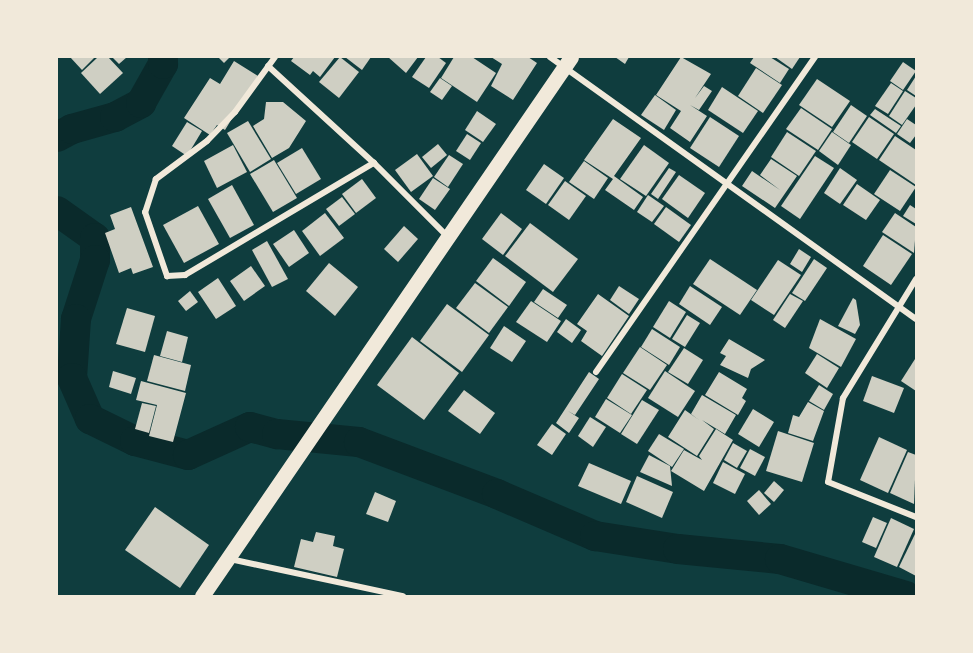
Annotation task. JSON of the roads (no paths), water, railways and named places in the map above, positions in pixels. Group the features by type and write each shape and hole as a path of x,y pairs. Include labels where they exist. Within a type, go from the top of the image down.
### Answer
{"main road":[{"path":"202,596 447,236 568,63"}],"street":[{"path":"275,57 235,112 207,141 156,179 145,212 167,276 185,275 374,163"},
{"path":"550,57 568,63 726,185 916,319"},
{"path":"596,372 815,57"},
{"path":"268,66 374,163 447,236"},
{"path":"916,279 897,306 843,398 828,482 916,517"},
{"path":"228,558 403,596"}],"waterway":[{"path":"57,137 72,129 115,117 141,103 163,64 163,57"},
{"path":"57,211 95,238 95,260 76,319 72,378 90,419 135,441 188,455 250,427 277,434 359,442 497,494 595,536 678,549 780,559 906,596"}]}
